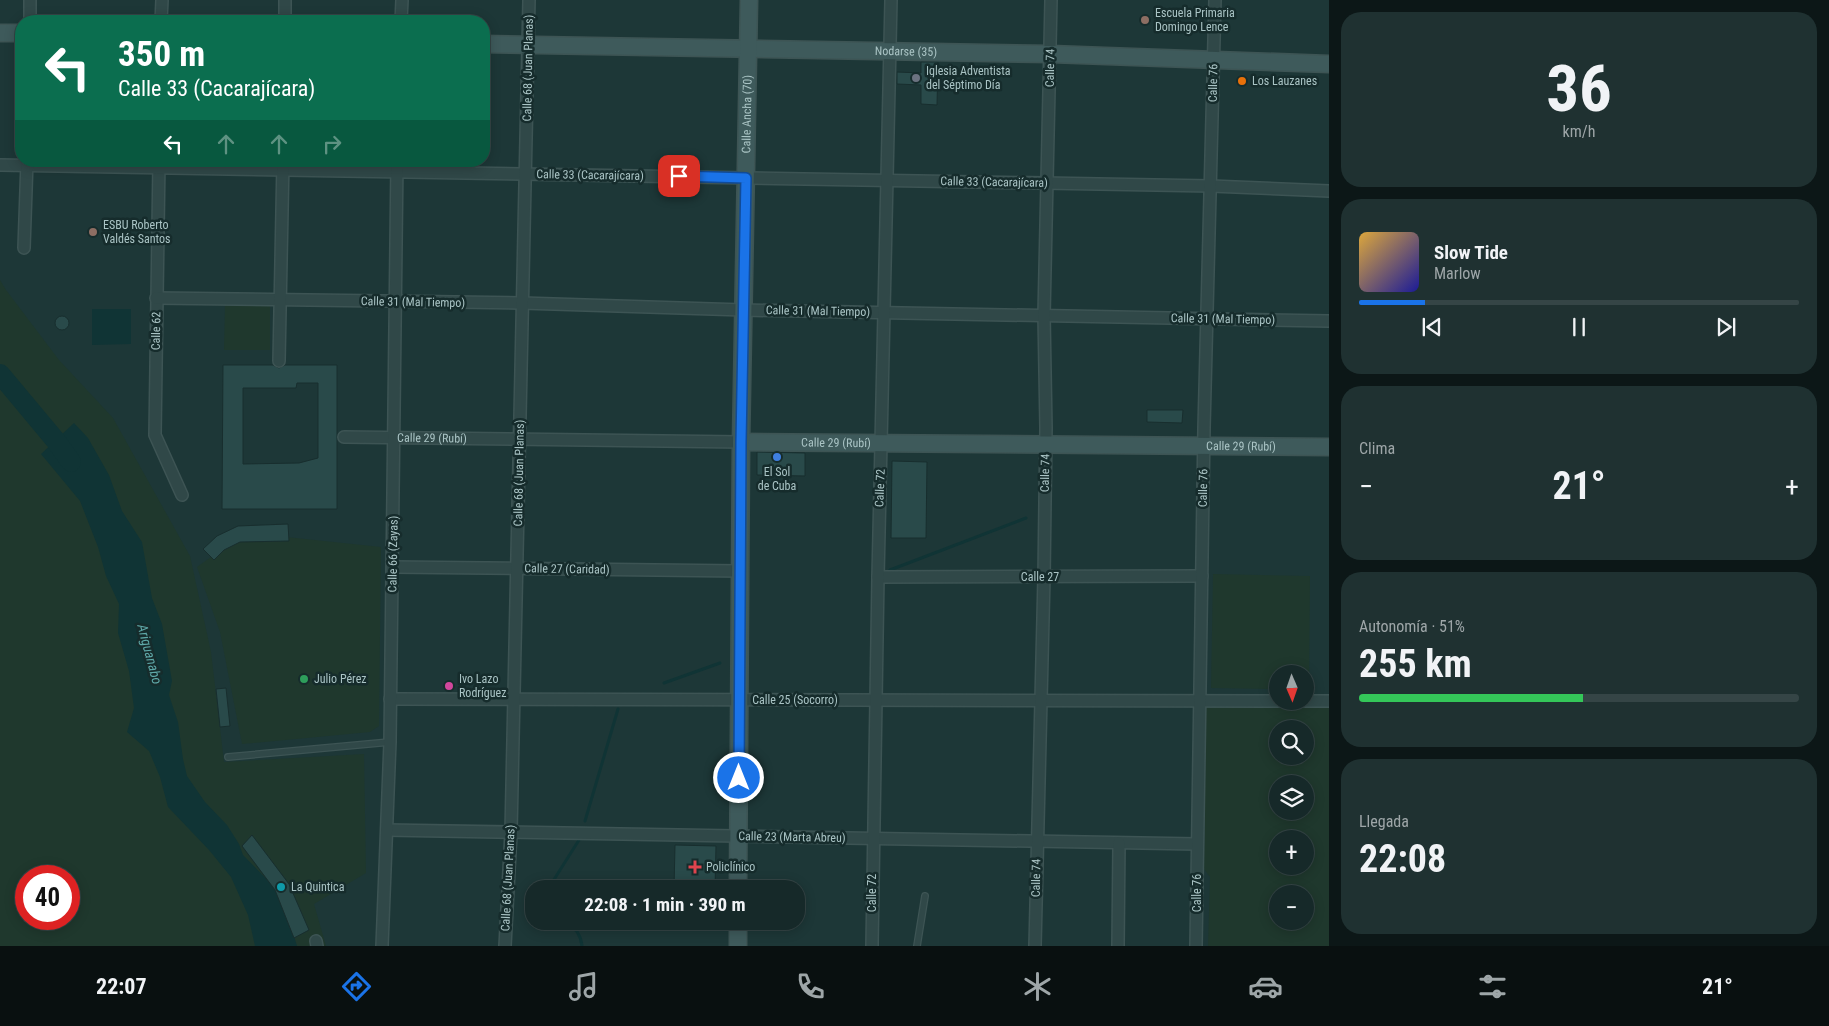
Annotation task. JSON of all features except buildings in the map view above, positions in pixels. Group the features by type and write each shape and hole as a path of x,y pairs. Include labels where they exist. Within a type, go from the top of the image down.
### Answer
{"main road":[{"name":"Calle Ancha (70)","path":"738,880 741,442 748,0"},
{"path":"0,33 15,33"},
{"name":"Nodarse (35)","path":"490,44 1050,54 1329,64"},
{"name":"Calle 29 (Rubí)","path":"741,442 1329,447"},
{"path":"738,930 738,946"}],"street":[{"path":"30,0 30,15"},
{"path":"162,0 162,15"},
{"path":"285,0 285,15"},
{"path":"401,15 402,0"},
{"name":"Calle 68 (Juan Planas)","path":"505,946 511,832 529,0"},
{"name":"Calle 72","path":"872,946 891,0"},
{"name":"Calle 74","path":"1035,946 1044,577 1044,316 1051,0"},
{"name":"Calle 76","path":"1196,946 1204,445 1215,0"},
{"name":"Calle 33 (Cacarajícara)","path":"0,165 15,164"},
{"path":"24,248 27,167"},
{"name":"Calle 62","path":"159,167 154,435 182,494"},
{"path":"279,361 283,167"},
{"name":"Calle 66 (Zayas)","path":"382,946 390,742 397,167"},
{"name":"Calle 33 (Cacarajícara)","path":"413,167 526,174 1210,186 1329,191"},
{"name":"Calle 31 (Mal Tiempo)","path":"156,298 522,303 744,310 1329,321"},
{"name":"Calle 29 (Rubí)","path":"344,437 741,442"},
{"name":"Calle 27 (Caridad)","path":"393,567 740,571"},
{"name":"Calle 27","path":"878,578 1202,576"},
{"name":"Calle 25 (Socorro)","path":"390,700 1269,701"},
{"path":"1314,701 1329,701"},
{"name":"Calle 23 (Marta Abreu)","path":"387,830 1197,844"},
{"path":"1118,946 1119,843"}],"lane":[{"path":"228,757 390,742"},
{"path":"916,946 925,896"}],"green space":[{"path":"0,280 59,360 113,418 190,556 211,652 224,762 364,754 366,873 314,904 326,946 0,946"},
{"path":"225,305 270,306 270,350 224,350"},
{"name":"Julio Pérez","path":"286,537 381,547 379,726 370,732 242,744 220,632 197,567 235,540"},
{"path":"1213,574 1310,576 1309,665 1269,665 1269,689 1211,688"},
{"path":"1206,707 1269,708 1269,710 1329,708 1329,946 1208,946 1210,877 1204,869"}],"water":[{"path":"92,309 131,309 131,344 92,345"},
{"path":"74,423 88,438 109,475 122,511 142,542 152,598 162,624 172,681 169,695 178,722 187,776 205,802 227,825 239,844 243,855 282,895 297,946 255,946 248,915 231,877 209,850 168,807 160,777 149,751 127,732 134,708 129,671 118,633 119,604 106,576 98,547 80,501 41,454"}],"waterway":[{"name":"Ariguanabo","path":"0,374 56,441 71,462"},
{"path":"890,570 1026,518"},
{"path":"664,683 720,663"},
{"path":"585,821 618,709"},
{"path":"554,880 579,840"},
{"path":"575,930 582,946"}],"place":[{"name":"Escuela Primaria Domingo Lence","path":"1145,20"},
{"name":"Iglesia Adventista del Séptimo Día","path":"916,78"},
{"name":"Los Lauzanes","path":"1242,81"},
{"name":"ESBU Roberto Valdés Santos","path":"93,232"},
{"name":"El Sol de Cuba","path":"777,457"},
{"name":"Julio Pérez","path":"304,679"},
{"name":"Ivo Lazo Rodríguez","path":"449,686"},
{"name":"Policlínico","path":"695,867"},
{"name":"La Quintica","path":"281,887"}],"route":[{"path":"679,176 746,178 741,442 739,778"}]}
